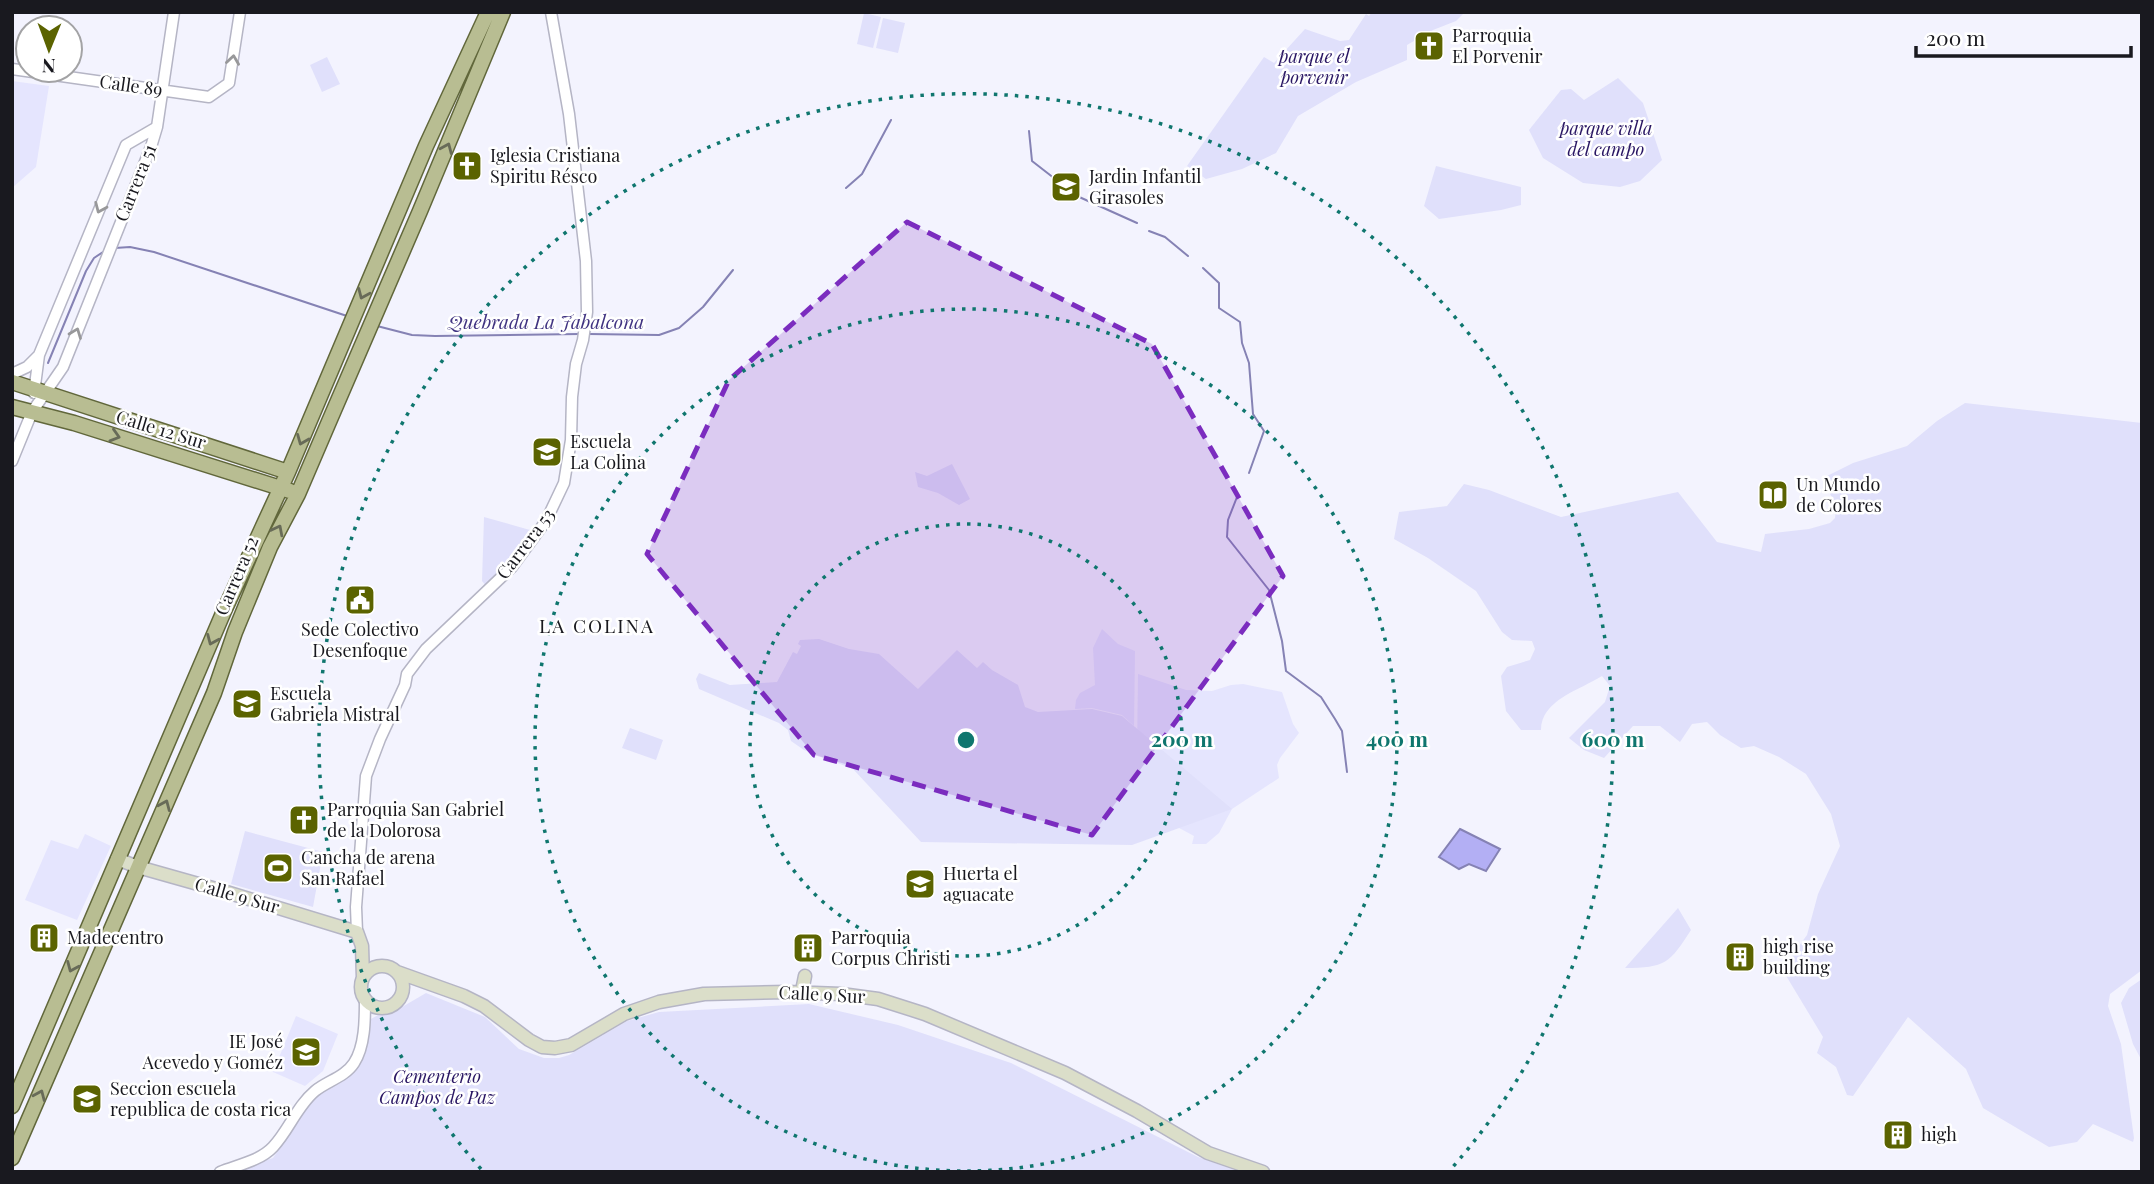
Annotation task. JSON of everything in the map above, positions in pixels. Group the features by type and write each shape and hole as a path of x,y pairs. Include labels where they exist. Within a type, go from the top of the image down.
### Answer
{"main road":[{"name":"Carrera 52","path":"12,1106 117,859 281,489 426,146 488,12"},
{"name":"Carrera 52","path":"12,1158 214,693 235,632 270,547 298,494 421,212 503,12"},
{"name":"Calle 12 Sur","path":"12,382 288,472"},
{"name":"Calle 12 Sur","path":"12,407 74,423 298,494"},
{"name":"Calle 9 Sur","path":"117,859 357,932"},
{"name":"Carrera 53","path":"357,932 361,939 363,978"},
{"path":"362,951 382,967 397,972 403,986 402,994"},
{"path":"382,967 373,968 363,978 361,987 368,1008 388,1007 396,1003 410,986 421,981"},
{"name":"Calle 9 Sur","path":"397,972 464,996 484,1006 529,1040 542,1047 555,1048 571,1045 624,1014 659,1002 721,993 841,994 878,999 925,1014 1065,1073 1208,1153 1260,1170"},
{"path":"805,976 805,993"}],"street":[{"path":"157,127 165,88 174,12"},
{"name":"Calle 89","path":"12,69 165,88 208,97 229,83 240,12"},
{"name":"Carrera 53","path":"357,932 356,907 366,776 411,667 435,640 512,567 554,508 564,483 571,440 576,364 584,335 586,261 569,114 551,12"},
{"name":"Carrera 51","path":"39,392 62,367 148,156 157,127"},
{"name":"Carrera 51","path":"12,461 39,392 39,355 126,145 157,127"},
{"path":"12,374 27,367 39,355"},
{"path":"220,1172 263,1155 272,1148 306,1100 316,1090 346,1072 359,1052 368,1008"}],"highlighted area":[{"path":"907,222 1152,344 1283,576 1092,835 814,755 647,554 729,380"}],"shaded area":[{"path":"12,81 14,84 49,86 36,167 12,188"},
{"path":"1102,629 1118,644 1135,651 1134,726 1122,715 1092,708 1075,709 1080,693 1095,685 1093,648"},
{"path":"1138,674 1186,690 1212,691 1243,684 1282,692 1299,733 1280,758 1277,765 1279,778 1232,809 1219,833 1206,844 1192,844 1194,836 1168,822 1181,766 1168,757 1137,754"},
{"path":"1460,829 1500,849 1486,871 1469,864 1459,869 1439,857"},
{"path":"85,834 111,846 77,920 25,900 51,840 78,849"},
{"name":"IE José Acevedo y Goméz","path":"296,1016 338,1034 323,1071 305,1086 273,1072"}],"green space":[{"name":"parque el porvenir","path":"1372,12 1464,13 1456,21 1407,45 1407,60 1356,82 1298,116 1276,153 1242,169 1206,179 1187,166 1264,57 1274,63 1305,29 1340,41 1349,40 1366,14 1369,16"},
{"path":"864,13 881,17 873,48 857,44"},
{"path":"883,18 905,23 898,53 876,48"},
{"path":"327,57 340,84 322,92 310,65"},
{"name":"parque villa del campo","path":"1618,78 1643,103 1662,160 1640,181 1620,187 1583,183 1543,158 1529,130 1561,90 1571,89 1584,100"},
{"path":"1436,166 1521,187 1521,205 1439,219 1424,206"},
{"path":"1965,403 2142,423 2142,970 2110,994 2108,1006 2121,1044 2133,1142 2093,1124 2077,1142 2049,1147 1983,1108 1966,1069 1908,1017 1853,1096 1847,1095 1836,1067 1817,1053 1823,1037 1782,969 1807,935 1818,894 1840,846 1831,814 1806,774 1779,757 1754,746 1741,748 1720,735 1707,722 1692,724 1680,742 1660,726 1633,726 1604,758 1584,750 1569,738 1605,702 1610,686 1602,676 1554,703 1547,711 1541,730 1521,730 1506,711 1501,676 1507,667 1530,660 1535,649 1532,641 1512,640 1502,632 1476,591 1428,558 1394,539 1399,512 1447,506 1464,484 1489,490 1561,517 1678,492 1717,542 1761,552 1765,534 1809,529 1830,523 1835,518 1836,507 1823,478 1853,463 1907,446 1937,421"},
{"path":"952,464 970,499 959,505 938,493 918,487 915,472 927,476"},
{"path":"484,517 530,530 497,577 486,586 482,581"},
{"path":"819,639 849,649 879,654 918,689 957,650 977,668 983,662 1018,685 1025,707 1038,712 1092,709 1122,716 1232,809 1132,845 921,842 853,769 804,750 791,741 788,730 779,723 699,689 696,679 699,673 730,685 777,682 793,652 797,654 801,646 798,644 800,640"},
{"path":"630,728 663,740 656,760 622,748"},
{"name":"Cancha de arena San Rafael","path":"245,831 323,852 313,907 231,884"},
{"path":"1678,908 1691,930 1671,957 1658,965 1625,968"},
{"path":"2142,979 2142,1061 2133,1044 2121,1003 2129,988"},
{"name":"Cementerio Campos de Paz","path":"426,993 485,1017 519,1049 544,1058 569,1055 627,1021 659,1012 809,1004 898,1025 1011,1063 1198,1157 1240,1172 231,1172 273,1158 308,1105 360,1054 371,1019 390,1014"}],"waterway":[{"name":"Quebrada La Jabalcona","path":"846,188 862,174 891,120"},
{"name":"Quebrada La Jabalcona","path":"1029,131 1032,161 1077,196 1137,223"},
{"name":"Quebrada La Jabalcona","path":"1149,231 1165,237 1188,256"},
{"name":"Quebrada La Jabalcona","path":"115,248 130,247 154,252 347,316"},
{"name":"Quebrada La Jabalcona","path":"48,363 86,271 94,258 103,252"},
{"name":"Quebrada La Jabalcona","path":"1203,268 1219,283 1219,308 1240,322 1242,343 1249,363 1253,414 1264,431 1249,473"},
{"name":"Quebrada La Jabalcona","path":"589,334 659,335 679,328 703,307 733,270"},
{"name":"Quebrada La Jabalcona","path":"377,326 412,335 435,336 580,334"},
{"name":"Quebrada La Jabalcona","path":"1237,497 1228,520 1227,537 1269,590 1282,641 1286,671 1321,697 1342,731 1347,772"}],"place":[{"name":"Parroquia El Porvenir","path":"1429,46"},
{"name":"Iglesia Cristiana Spiritu Résco","path":"467,166"},
{"name":"Jardin Infantil Girasoles","path":"1066,187"},
{"name":"Escuela La Colina","path":"547,452"},
{"name":"Un Mundo de Colores","path":"1773,495"},
{"name":"Sede Colectivo Desenfoque","path":"360,600"},
{"name":"Escuela Gabriela Mistral","path":"247,704"},
{"name":"Parroquia San Gabriel de la Dolorosa","path":"304,820"},
{"name":"Cancha de arena San Rafael","path":"278,868"},
{"name":"Huerta el aguacate","path":"920,884"},
{"name":"Madecentro","path":"44,938"},
{"name":"Parroquia Corpus Christi","path":"808,948"},
{"name":"high rise building","path":"1740,957"},
{"name":"IE José Acevedo y Goméz","path":"306,1052"},
{"name":"Seccion escuela republica de costa rica","path":"87,1099"},
{"name":"high","path":"1898,1135"}],"district":[{"name":"LA COLINA","path":"597,626"}]}
